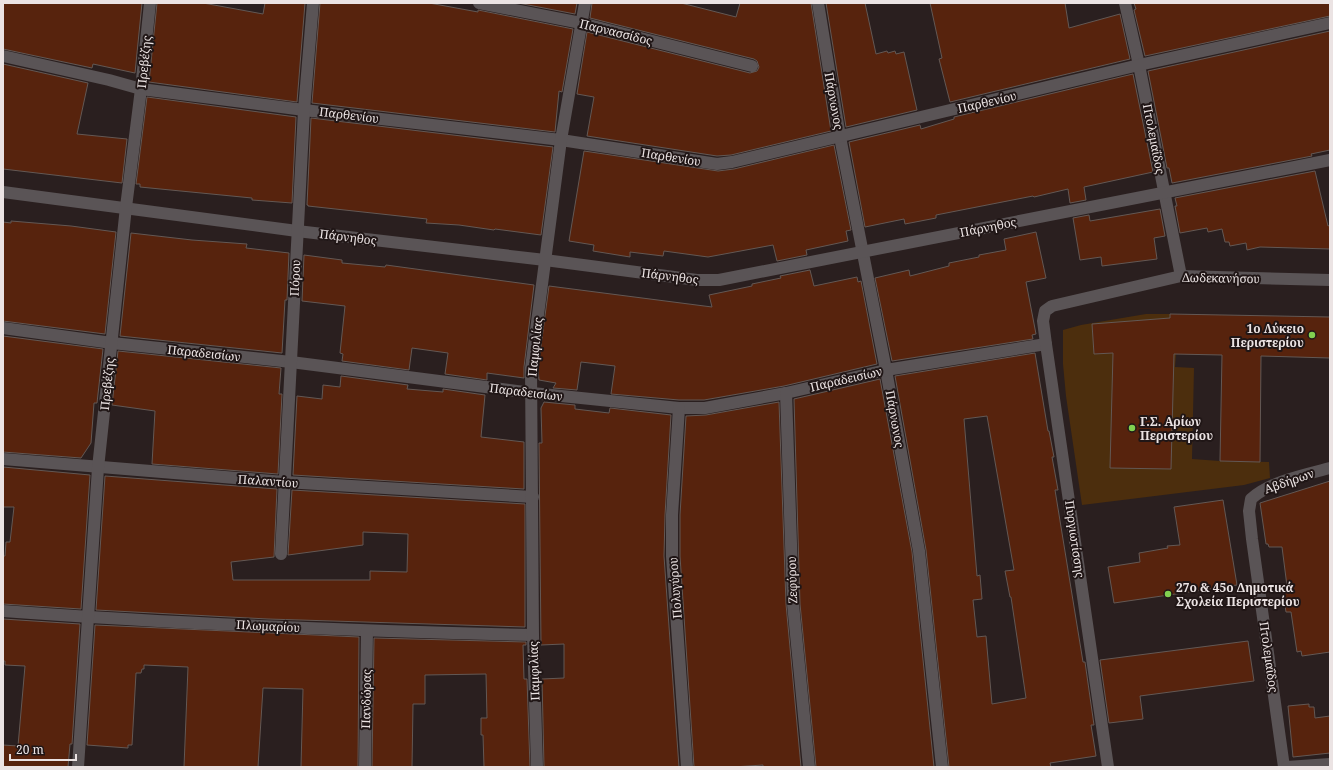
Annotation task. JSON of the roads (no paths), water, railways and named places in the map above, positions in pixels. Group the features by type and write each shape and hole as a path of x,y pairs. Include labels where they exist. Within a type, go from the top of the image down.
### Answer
{"street":[{"name":"Πρεβέζης","path":"78,767 98,468 150,3"},
{"name":"Πόρου","path":"281,554 304,110 313,3"},
{"name":"Παρνασσίδος","path":"479,3 581,23 752,66"},
{"name":"Παμφιλίας","path":"537,767 533,635 531,368 561,140 584,3"},
{"name":"Πάρνωνος","path":"818,3 840,137 886,370 919,552 942,767"},
{"name":"Πτολεμαΐδος","path":"1125,3 1139,65 1181,276"},
{"name":"Παρθενίου","path":"3,56 109,80 141,89 561,140 717,164 732,162 840,137 1139,65 1330,23"},
{"name":"Πάρνηθος","path":"3,192 126,207 297,231 545,260 698,280 719,280 1330,160"},
{"name":"Δωδεκανήσου","path":"1045,311 1052,306 1181,276 1330,280"},
{"name":"Πυργιωτίσσης","path":"1045,311 1043,321 1046,344 1108,767"},
{"name":"Παραδεισίων","path":"3,328 112,343 291,362 532,393 679,408 706,408 786,393 886,370 1046,344"},
{"name":"Ζεφύρου","path":"786,393 793,604 809,767"},
{"name":"Πολυγύρου","path":"679,408 672,515 672,556 688,767"},
{"name":"Παλαντίου","path":"3,459 98,468 285,482 532,497"},
{"name":"Αβδήρων","path":"1251,499 1259,491 1273,485 1330,468"},
{"name":"Πτολεμαΐδος","path":"1251,499 1249,511 1252,539 1285,767"},
{"name":"Πλωμαρίου","path":"3,611 87,617 367,631 533,635"},
{"name":"Πανδώρας","path":"365,767 367,631"},
{"path":"1285,767 1330,764"}],"place":[{"name":"1ο Λύκειο Περιστερίου","path":"1312,335"},
{"name":"Γ.Σ. Αρίων Περιστερίου","path":"1132,428"},
{"name":"27ο & 45ο Δημοτικά Σχολεία Περιστερίου","path":"1168,594"}]}
